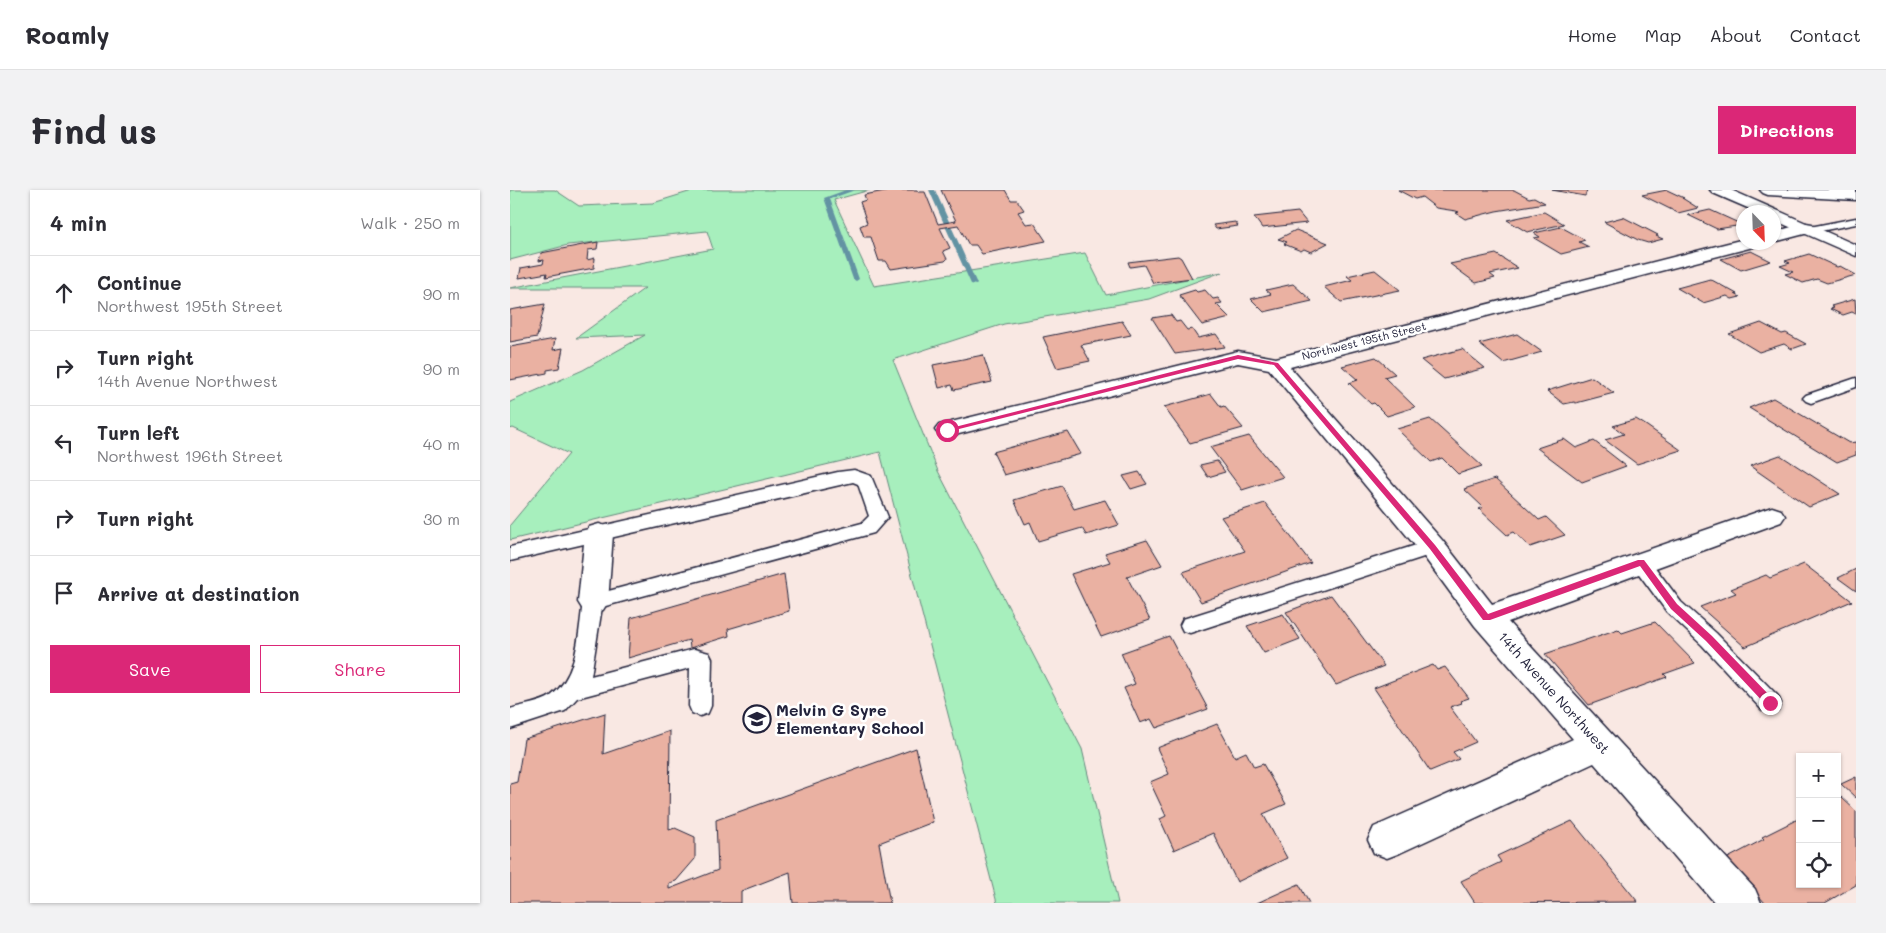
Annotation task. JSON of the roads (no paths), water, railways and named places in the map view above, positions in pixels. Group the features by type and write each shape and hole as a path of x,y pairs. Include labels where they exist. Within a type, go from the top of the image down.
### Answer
{"street":[{"path":"1718,190 1753,205"},
{"path":"1805,228 1780,212 1776,204 1775,191 1837,192 1856,195"},
{"path":"1781,217 1856,251"},
{"path":"1781,235 1805,228"},
{"name":"Northwest 195th Street","path":"947,430 1238,357 1276,364 1736,246"},
{"name":"14th Avenue Northwest","path":"1276,364 1432,547 1486,618 1741,903"},
{"path":"1486,618 1772,516"},
{"path":"593,602 599,534"},
{"path":"1387,840 1599,744"}],"lane":[{"path":"1805,228 1856,221"},
{"path":"1811,398 1856,382"},
{"path":"510,554 838,478 854,476 865,480 879,516 868,528 593,602 582,673 570,691 557,704 510,719"},
{"path":"1190,625 1432,547"},
{"path":"1641,562 1674,607 1709,639 1770,703"},
{"path":"570,691 694,658 701,659 700,706"}],"waterway":[{"path":"852,190 827,198 856,279"},
{"path":"932,190 974,284"}],"place":[{"name":"Melvin G Syre Elementary School","path":"757,719"}]}
